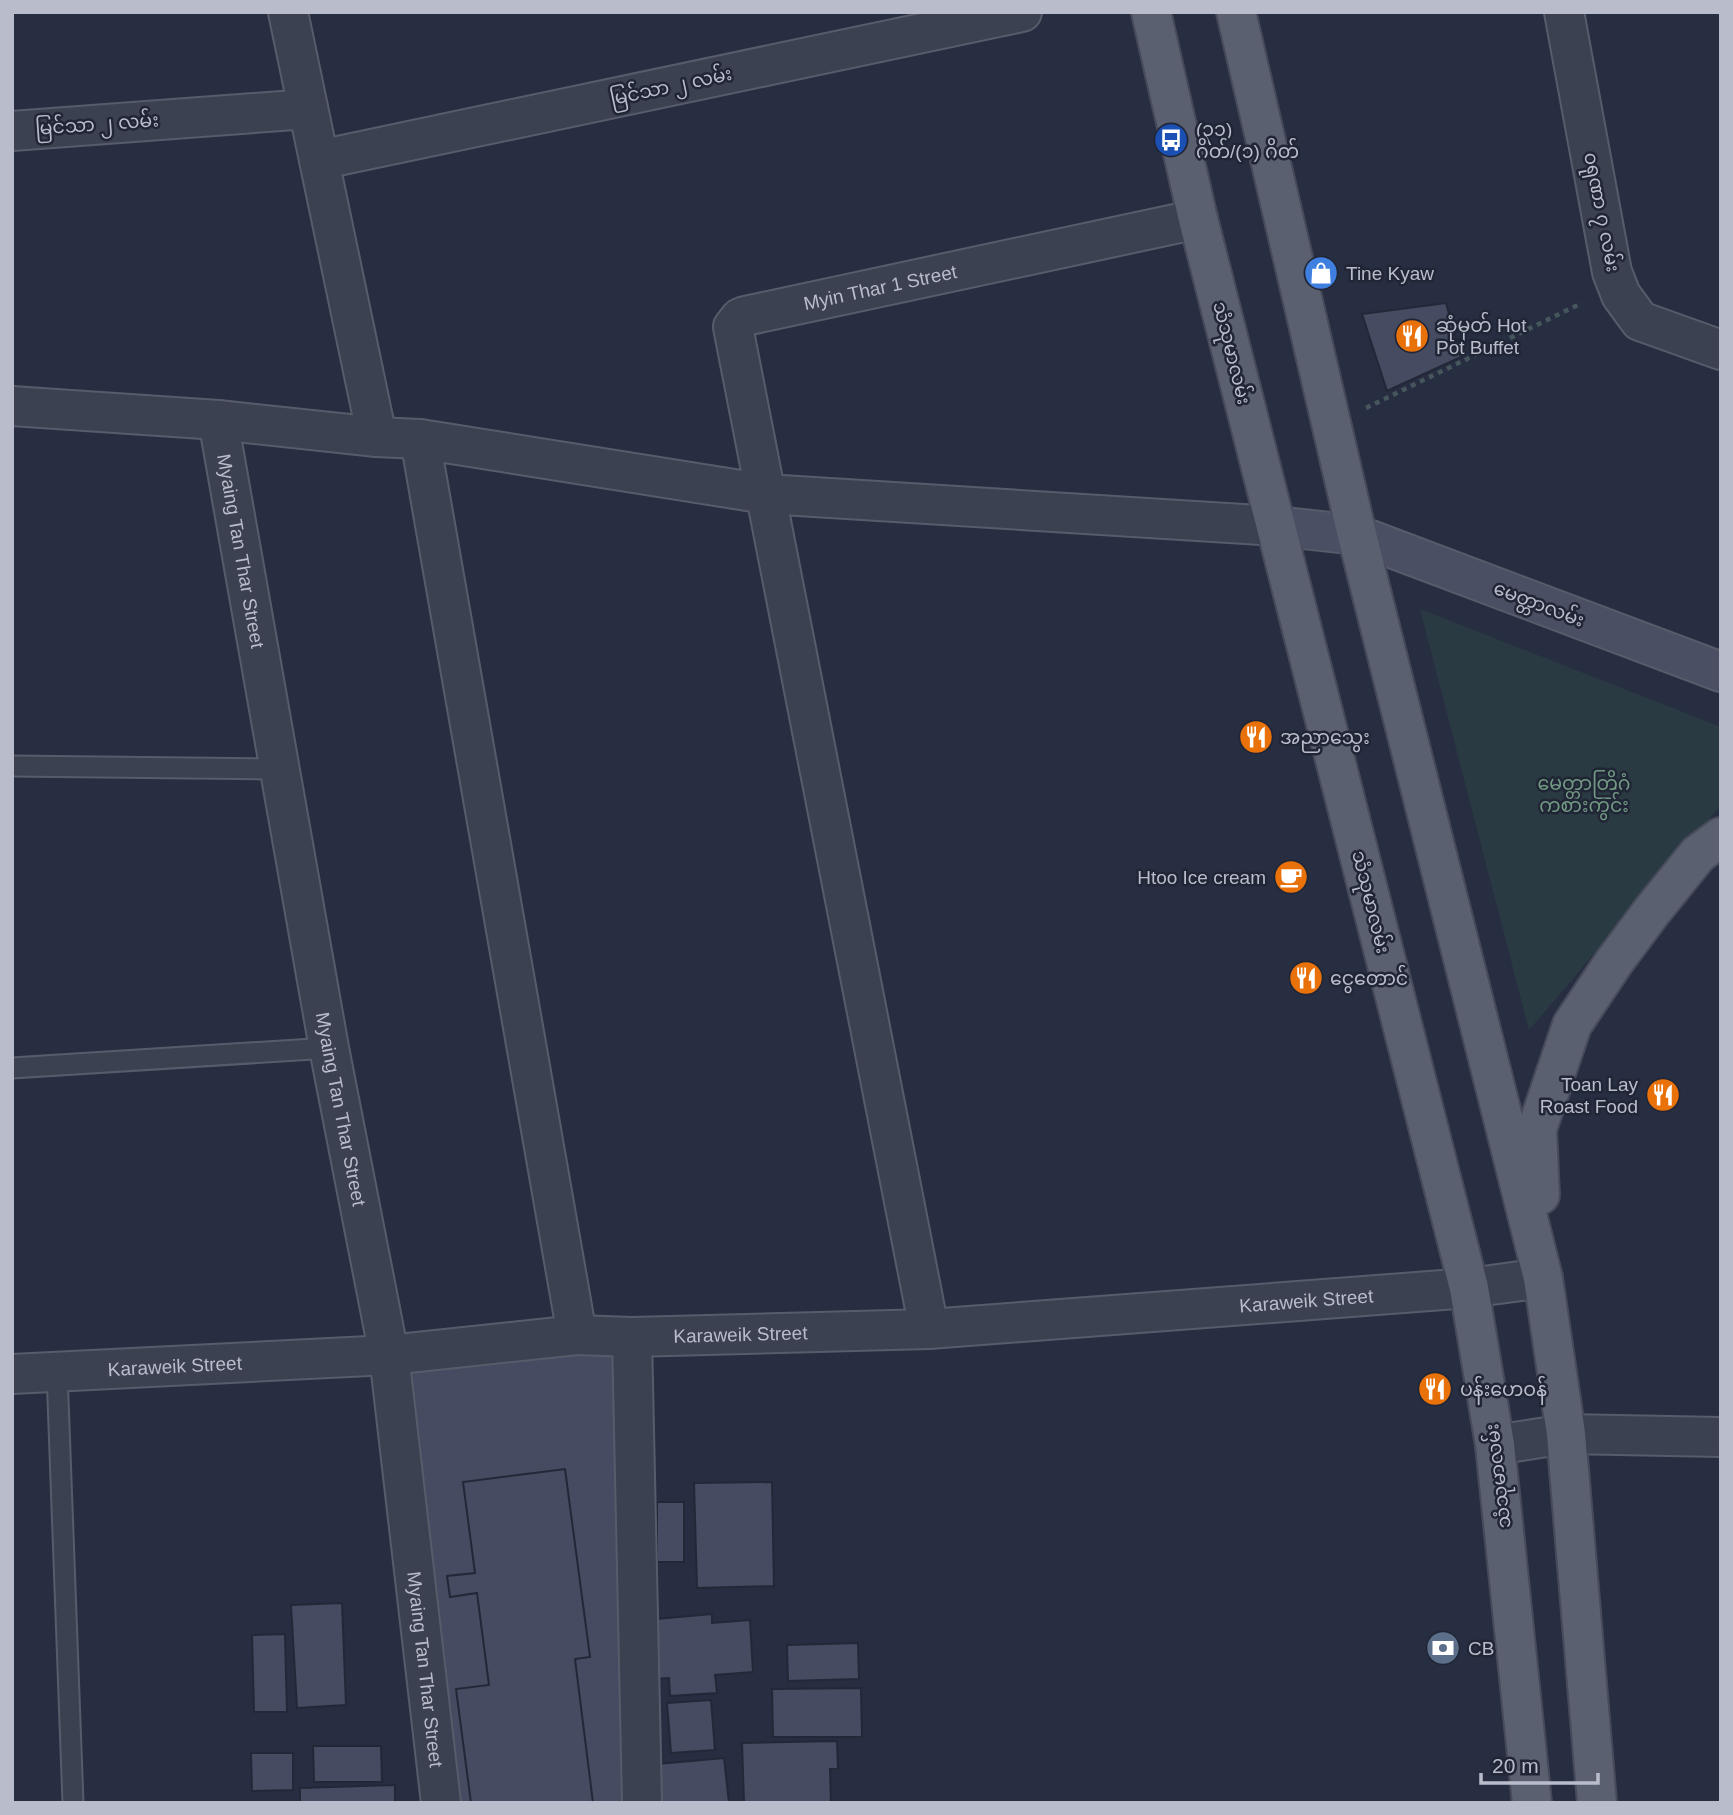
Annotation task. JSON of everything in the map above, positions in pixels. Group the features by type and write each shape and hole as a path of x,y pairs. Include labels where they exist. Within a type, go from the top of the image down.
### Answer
{"main road":[{"name":"သံသုမာလမ်း","path":"1151,12 1198,219 1469,1289 1496,1445 1532,1803"},
{"path":"1236,12 1357,535 1543,1278 1566,1434 1597,1803"},
{"name":"မေတ္တာလမ်း","path":"1276,526 1357,535 1721,672"},
{"path":"1543,1278 1537,1129 1572,1025 1614,962 1698,853 1721,837"}],"street":[{"path":"288,12 377,437"},
{"name":"မြင်သာ ၂ လမ်း","path":"320,160 1022,12"},
{"name":"၀ရုဏာ ၇ လမ်း","path":"1564,12 1612,272 1622,295 1640,321 1721,350"},
{"name":"မြင်သာ ၂ လမ်း","path":"12,131 308,109"},
{"name":"Myin Thar 1 Street","path":"929,1329 733,327 740,317 1198,219"},
{"path":"12,406 218,420 420,439 766,494 1276,526"},
{"name":"Myaing Tan Thar Street","path":"218,420 329,1048 389,1355 442,1803"},
{"path":"420,439 577,1335"},
{"name":"Karaweik Street","path":"12,1374 389,1355 577,1335 632,1337 929,1329 1469,1289 1543,1278"},
{"path":"632,1337 642,1803"},
{"path":"1496,1445 1566,1434 1721,1437"}],"lane":[{"path":"12,766 280,769"},
{"path":"12,1068 329,1048"},
{"path":"57,1371 73,1803"}],"path":[{"path":"1331,424 1618,286"}],"green space":[{"name":"မေတ္တာတြိဂံ ကစားကွင်း","path":"1420,609 1721,727 1721,805 1529,1030"}],"building":[{"name":"ဆုံမှတ် Hot Pot Buffet","path":"1446,303 1461,357 1387,391 1362,314"},
{"path":"632,1337 642,1803 441,1803 389,1355"},
{"path":"565,1469 590,1657 575,1659 593,1803 471,1803 456,1689 489,1685 477,1593 450,1597 447,1576 475,1573 463,1482"},
{"path":"772,1482 774,1586 697,1588 694,1483"},
{"path":"657,1502 684,1502 684,1562 657,1562"},
{"path":"342,1603 346,1705 297,1708 291,1605"},
{"path":"712,1614 712,1623 750,1620 753,1672 715,1675 717,1693 670,1696 669,1678 650,1679 645,1620"},
{"path":"285,1634 287,1712 254,1712 252,1635"},
{"path":"858,1643 859,1679 788,1681 787,1645"},
{"path":"861,1688 862,1737 773,1737 772,1689"},
{"path":"711,1700 715,1750 671,1753 667,1703"},
{"path":"837,1741 838,1769 830,1769 831,1803 744,1803 742,1743"},
{"path":"313,1746 381,1746 382,1782 314,1782"},
{"path":"251,1753 293,1753 293,1790 252,1791"},
{"path":"724,1758 729,1803 650,1803 646,1765"},
{"path":"395,1785 395,1803 300,1803 300,1788"}],"place":[{"name":"(၃၁) ဂိတ်/(၁) ဂိတ်","path":"1171,140"},
{"name":"Tine Kyaw","path":"1321,273"},
{"name":"ဆုံမှတ် Hot Pot Buffet","path":"1412,336"},
{"name":"အညာသွေး","path":"1256,737"},
{"name":"Htoo Ice cream","path":"1291,877"},
{"name":"ငွေတောင်","path":"1306,978"},
{"name":"Toan Lay Roast Food","path":"1663,1095"},
{"name":"ပန်းဟေဝန်","path":"1435,1389"},
{"name":"CB","path":"1443,1648"}]}
